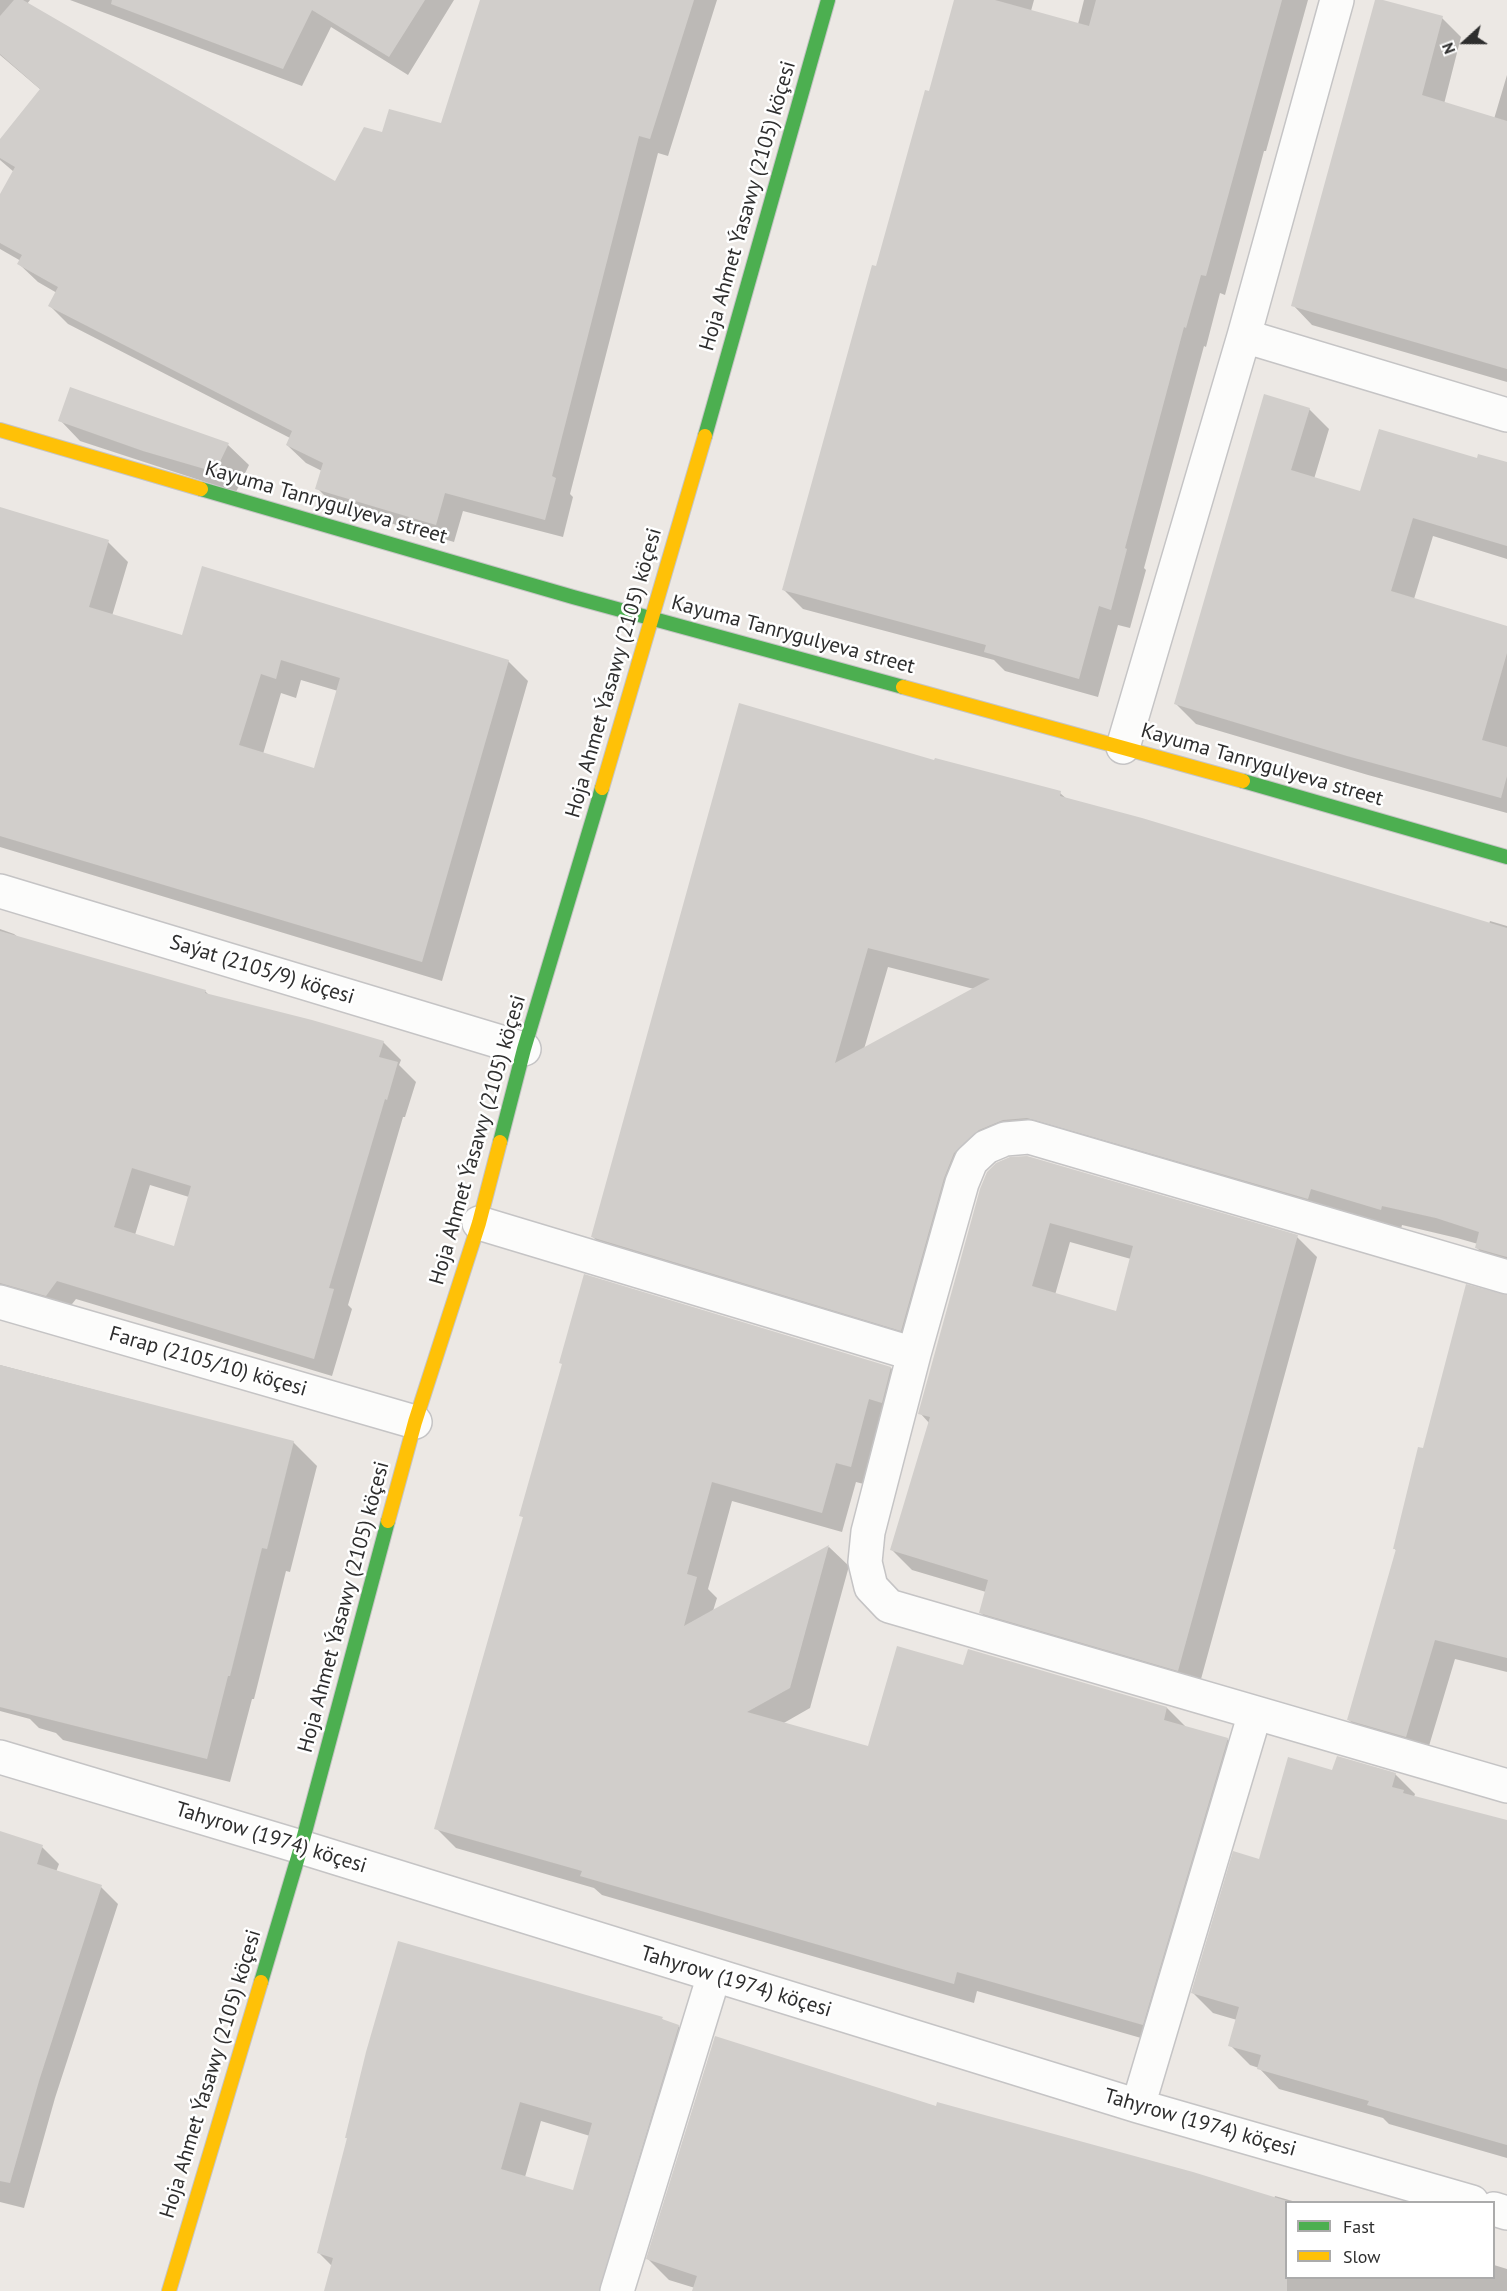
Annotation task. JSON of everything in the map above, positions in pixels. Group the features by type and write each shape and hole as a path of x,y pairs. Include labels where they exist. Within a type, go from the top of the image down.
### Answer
{"street":[{"name":"Hoja Ahmet Ýasawy (2105) köçesi","path":"169,2291 301,1847 415,1422 479,1223 524,1049 653,619 828,0"},
{"path":"1123,747 1244,336 1337,0"},
{"path":"1244,336 1507,415"},
{"name":"Kayuma Tanrygulyeva street","path":"0,430 653,619 1123,747 1507,857"},
{"name":"Saýat (2105/9) köçesi","path":"0,891 524,1049"},
{"path":"1507,1276 1029,1137 1005,1139 986,1147 971,1161 962,1183 914,1354 868,1532 865,1562 871,1587 889,1606 1507,1786"},
{"path":"479,1223 914,1354"},
{"name":"Farap (2105/10) köçesi","path":"0,1302 415,1422"},
{"path":"1138,2106 1255,1713"},
{"name":"Tahyrow (1974) köçesi","path":"0,1757 301,1847 1138,2106 1469,2201"},
{"path":"617,2291 714,1975"}],"building":[{"path":"14,0 23,0 335,181 364,127 382,132 389,109 441,123 480,0 694,0 650,139 639,136 552,476 556,478 545,520 445,493 436,525 315,489 323,463 286,445 292,431 48,306 58,287 17,264 22,255 0,243 0,194 15,167 0,158 0,139 40,89 0,54 0,16"},
{"path":"112,0 425,0 389,57 312,10 283,69 111,4"},
{"path":"954,0 995,0 1089,26 1096,0 1282,0 1206,276 1201,275 1186,328 1184,327 1125,548 1127,549 1111,610 1099,606 1079,679 984,652 986,645 782,590 872,265 876,266 925,90 929,91"},
{"path":"1375,0 1383,0 1443,16 1422,95 1507,121 1507,369 1291,306"},
{"path":"70,387 229,443 215,472 143,451 58,421"},
{"path":"1264,394 1310,408 1291,470 1360,491 1379,429 1477,458 1478,454 1507,462 1507,546 1413,518 1391,591 1507,626 1507,653 1482,740 1507,747 1507,776 1501,798 1347,756 1174,704"},
{"path":"0,507 109,540 89,607 182,635 202,566 509,660 422,962 0,836","holes":["281,660 340,678 314,768 239,745 261,674 276,679"]},
{"path":"739,703 934,760 935,758 1061,791 1060,796 1142,818 1507,928 1507,1257 1475,1248 1479,1232 1436,1218 1382,1206 1381,1210 1311,1189 1308,1199 1027,1118 1003,1120 979,1130 954,1153 944,1178 901,1331 591,1237","holes":["868,948 990,979 835,1063"]},
{"path":"0,931 206,990 205,993 384,1041 379,1057 398,1062 329,1288 334,1289 314,1359 57,1281 46,1296 0,1283","holes":["132,1168 191,1186 174,1246 114,1227"]},
{"path":"1027,1156 1298,1235 1178,1671 979,1613 988,1580 890,1550 930,1417 918,1414 980,1189 987,1172 996,1163 1010,1157","holes":["1050,1223 1133,1246 1116,1311 1032,1286"]},
{"path":"584,1274 891,1367 882,1403 869,1399 851,1467 836,1463 822,1513 712,1482 687,1574 697,1577 684,1626 829,1545 790,1688 747,1712 868,1746 897,1646 963,1665 968,1649 1167,1707 1164,1720 1228,1738 1143,2025 957,1972 954,1984 580,1876 582,1871 434,1829 523,1517 519,1516 562,1364 559,1363"},
{"path":"1466,1284 1507,1295 1507,1658 1435,1640 1406,1737 1347,1720 1396,1549 1393,1549 1418,1447 1423,1448"},
{"path":"0,1365 294,1441 267,1549 262,1548 207,1759 0,1707"},
{"path":"1337,1756 1396,1773 1392,1787 1404,1790 1403,1793 1507,1820 1507,2145 1367,2105 1369,2101 1257,2069 1261,2055 1228,2046 1239,2007 1191,1993 1233,1851 1259,1859 1288,1757 1332,1770"},
{"path":"0,1831 43,1845 37,1864 102,1885 39,2081 10,2183 0,2181"},
{"path":"398,1941 663,2017 662,2019 679,2025 599,2291 324,2291 333,2258 317,2253 347,2138 345,2138 366,2052","holes":["520,2102 592,2123 573,2190 501,2169"]},
{"path":"715,2036 936,2106 937,2102 1193,2172 1287,2201 1285,2201 1285,2279 1287,2279 1287,2291 692,2291 697,2276 646,2259"}],"traffic: fast":[{"path":"705,436 828,0"},
{"path":"201,489 573,597 903,687"},
{"path":"1243,781 1507,857"},
{"path":"500,1142 524,1049 602,788"},
{"path":"261,1982 301,1847 388,1521"}],"traffic: slow":[{"path":"0,430 201,489"},
{"path":"602,788 705,436"},
{"path":"903,687 1243,781"},
{"path":"388,1521 415,1422 479,1223 500,1142"},
{"path":"169,2291 261,1982"}]}
